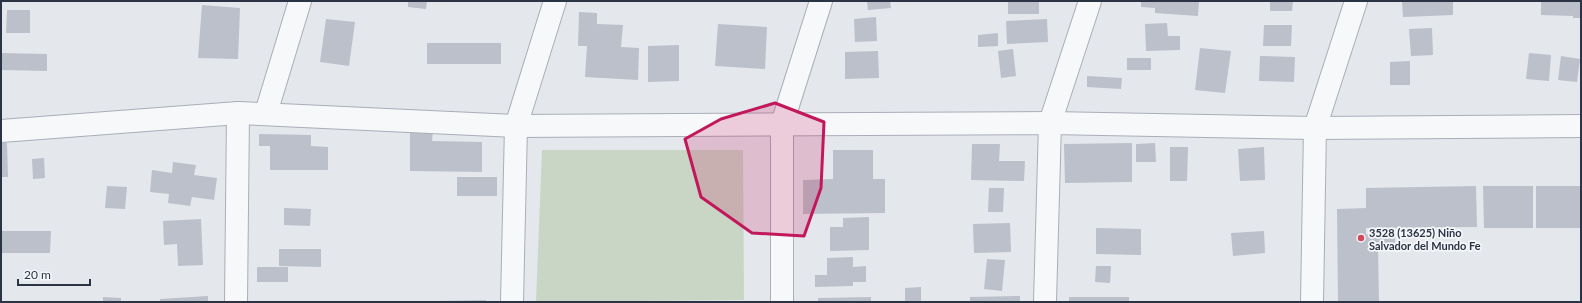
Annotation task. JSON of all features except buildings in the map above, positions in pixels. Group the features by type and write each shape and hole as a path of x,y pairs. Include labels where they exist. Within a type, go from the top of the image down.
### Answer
{"street":[{"path":"266,113 300,1"},
{"path":"512,302 516,126 556,1"},
{"path":"782,302 782,124 821,1"},
{"path":"1045,302 1050,123 1090,1"},
{"path":"1312,302 1315,128 1356,1"},
{"path":"236,302 238,113"},
{"path":"1,131 238,113 266,113 516,126 1050,123 1315,128 1581,126"}],"highlighted area":[{"path":"775,103 824,122 821,188 804,236 752,233 701,197 685,139 721,119"}],"green space":[{"path":"542,150 743,150 744,300 536,302"}],"place":[{"name":"3528 (13625) Niño Salvador del Mundo Fe","path":"1361,238"}]}
